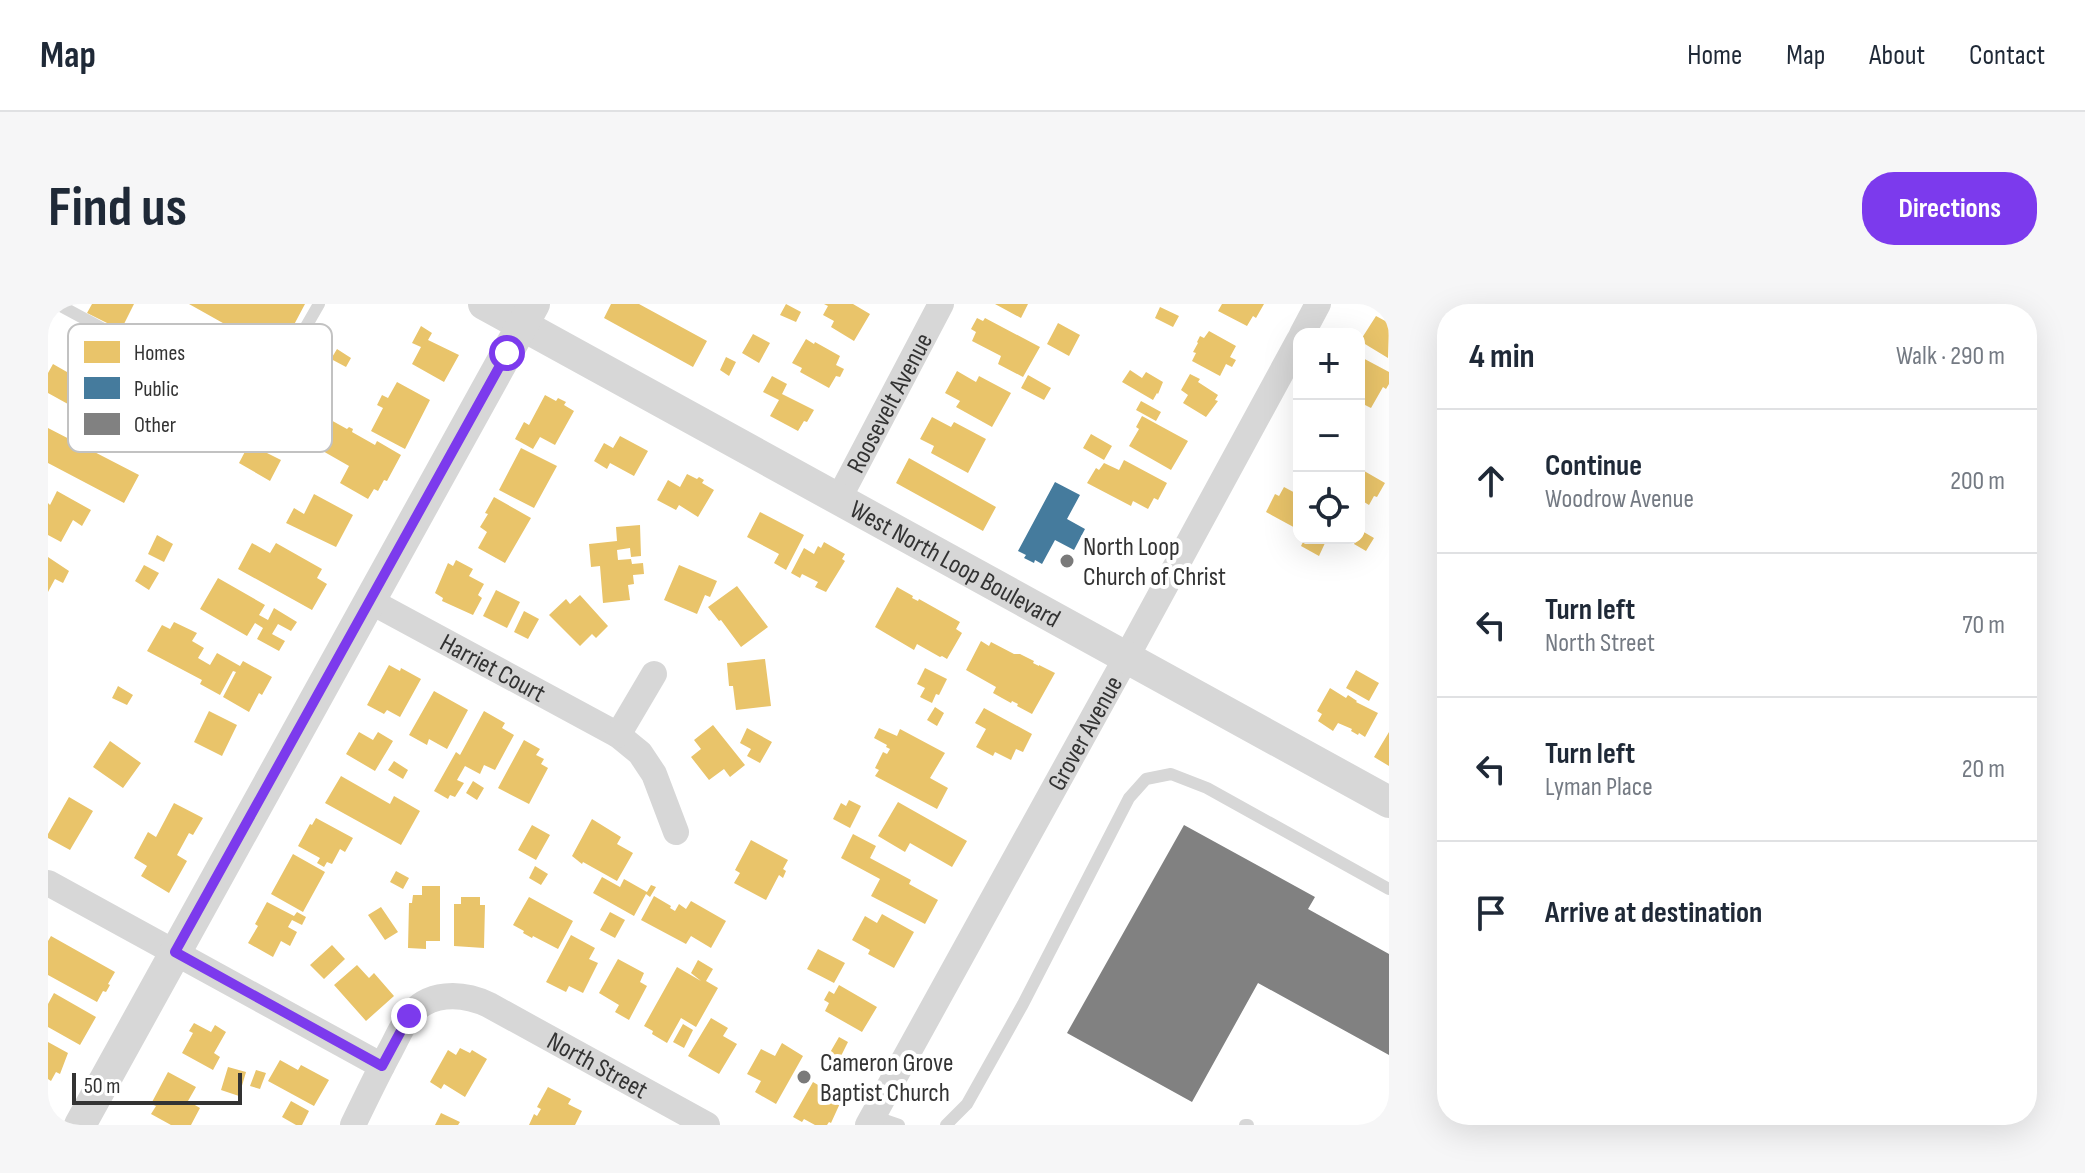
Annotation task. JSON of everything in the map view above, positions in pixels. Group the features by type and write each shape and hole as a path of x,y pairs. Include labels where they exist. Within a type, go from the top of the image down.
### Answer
{"street":[{"name":"West North Loop Boulevard","path":"484,304 528,314 838,500 1389,802"},
{"name":"Roosevelt Avenue","path":"838,500 941,304"},
{"path":"1305,328 1318,304"},
{"path":"80,1125 528,314"},
{"name":"Grover Avenue","path":"870,1120 1293,351"},
{"name":"Harriet Court","path":"370,601 618,735 640,753 654,774 676,832"},
{"path":"618,735 654,674"},
{"path":"48,883 382,1066"},
{"name":"North Street","path":"353,1125 409,1016 434,999 461,996 489,1005 707,1125"}],"lane":[{"path":"57,304 94,324"},
{"path":"307,324 319,304"},
{"path":"946,1125 967,1104 1023,1004 1129,798 1146,779 1171,774 1207,788 1389,889"},
{"path":"870,1120 899,1125"}],"building: Homes":[{"path":"92,304 134,304 124,324 109,324 87,313"},
{"path":"189,304 305,304 294,324 225,324"},
{"path":"611,304 639,304 707,341 693,367 604,318"},
{"path":"786,304 801,312 796,322 780,315"},
{"path":"824,304 853,304 870,314 854,341 831,327 834,321 823,315 828,306"},
{"path":"995,304 1028,304 1021,318"},
{"path":"1222,304 1264,304 1247,326 1218,311"},
{"path":"1160,307 1179,316 1173,327 1155,318"},
{"path":"1376,316 1389,323 1388,358 1365,344 1365,333"},
{"path":"977,318 983,321 985,318 1040,347 1023,377 998,364 1001,356 972,341 976,332 971,329"},
{"path":"1058,323 1080,335 1069,356 1047,344"},
{"path":"421,326 432,333 428,340 459,355 444,382 412,364 421,347 412,343"},
{"path":"1209,331 1236,346 1230,357 1236,360 1232,367 1226,364 1220,376 1192,361 1200,336 1204,338"},
{"path":"753,334 770,343 759,363 742,353"},
{"path":"806,339 840,356 836,365 844,369 829,388 800,372 802,368 792,363"},
{"path":"337,349 351,358 346,367 332,357"},
{"path":"726,357 736,362 729,376 720,370"},
{"path":"1365,359 1389,372 1389,384 1386,389 1383,387 1371,408 1365,405"},
{"path":"53,364 68,373 68,404 48,393 48,373"},
{"path":"1130,370 1142,378 1146,372 1163,382 1153,400 1122,382"},
{"path":"957,371 976,382 979,376 1011,393 992,427 956,407 960,401 945,393"},
{"path":"1190,374 1218,395 1215,400 1218,401 1206,417 1183,403 1188,395 1181,390"},
{"path":"1028,375 1051,388 1044,400 1021,388"},
{"path":"772,376 787,384 782,394 814,410 798,431 770,416 779,400 763,392"},
{"path":"397,382 430,400 405,449 371,431 383,408 377,405 382,395 388,398"},
{"path":"545,395 566,402 564,405 574,411 555,445 540,437 533,449 515,439 524,422 529,425"},
{"path":"1141,401 1161,412 1156,421 1136,410"},
{"path":"1142,416 1188,441 1171,470 1129,446 1139,429 1136,427"},
{"path":"932,417 951,427 954,422 986,439 968,473 931,453 934,446 920,439"},
{"path":"332,421 353,429 352,432 375,445 377,441 401,455 387,481 384,480 378,491 374,489 368,499 340,483 349,466 324,452 332,452"},
{"path":"48,428 68,438 68,452 94,452 139,475 124,503 48,463"},
{"path":"1091,434 1112,446 1104,460 1083,448"},
{"path":"620,436 648,451 634,476 610,463 607,469 594,461 604,443 613,448"},
{"path":"521,448 557,466 534,508 499,490"},
{"path":"245,452 265,452 281,460 270,481 239,463"},
{"path":"909,458 996,507 983,531 896,483"},
{"path":"1124,460 1167,483 1158,500 1154,498 1148,509 1133,501 1131,506 1087,483 1096,468 1099,470 1104,463 1119,470"},
{"path":"1365,471 1385,483 1369,505 1365,503"},
{"path":"687,474 697,479 699,477 704,480 702,483 714,490 698,517 679,505 676,510 657,500 668,480 680,487"},
{"path":"1284,487 1293,492 1293,527 1266,512 1275,494 1279,496"},
{"path":"57,491 91,510 82,526 73,520 61,542 48,535 48,503 50,505"},
{"path":"314,494 353,515 336,547 286,523 294,508 304,514"},
{"path":"494,497 531,518 505,563 478,548 487,532 480,527"},
{"path":"760,512 804,535 786,570 774,563 779,554 747,537"},
{"path":"640,525 641,556 631,557 630,548 617,550 618,560 631,559 632,564 643,563 644,574 633,575 634,584 628,585 630,600 603,603 600,566 591,567 589,544 617,541 616,527"},
{"path":"1365,533 1374,538 1366,551 1354,544 1365,544"},
{"path":"157,535 173,544 164,562 148,554"},
{"path":"824,542 845,554 842,559 845,561 826,592 815,587 818,582 802,574 800,578 791,573 804,548 814,554"},
{"path":"252,543 270,553 276,543 322,569 317,578 327,584 312,610 238,569"},
{"path":"1302,544 1325,544 1319,556"},
{"path":"48,557 69,571 63,583 55,579 48,592"},
{"path":"456,560 473,569 469,576 484,584 478,595 482,598 473,615 442,601 443,598 435,593 448,563 453,566"},
{"path":"144,565 159,573 149,590 135,581"},
{"path":"679,565 717,581 710,597 705,595 697,614 664,600"},
{"path":"218,578 265,605 259,615 268,620 274,608 297,622 291,631 278,624 272,634 285,641 279,651 257,639 263,628 255,623 247,636 200,609"},
{"path":"737,586 768,627 741,647 708,607"},
{"path":"897,587 960,622 956,629 962,633 947,659 917,644 914,650 875,627"},
{"path":"496,590 520,602 507,628 483,616"},
{"path":"580,595 608,626 596,638 592,634 580,646 549,615 566,599 570,604"},
{"path":"524,611 539,619 528,639 514,632"},
{"path":"174,622 197,633 192,641 204,648 198,658 210,665 217,653 240,666 243,661 272,677 249,712 223,697 236,672 233,671 220,695 200,684 202,680 147,651 162,625 170,629"},
{"path":"981,641 1020,654 1055,673 1032,714 993,693 996,687 966,670"},
{"path":"765,659 771,706 736,710 727,663"},
{"path":"389,665 421,679 400,717 387,710 384,714 367,705"},
{"path":"925,668 947,679 932,703 920,697 925,688 917,684"},
{"path":"1356,670 1379,683 1369,701 1346,688"},
{"path":"118,686 133,695 127,705 112,698"},
{"path":"1330,688 1378,713 1365,737 1338,723 1333,731 1318,721 1322,714 1317,711"},
{"path":"434,691 468,710 447,749 429,739 427,745 409,735"},
{"path":"935,707 944,713 937,726 927,720"},
{"path":"984,708 1032,734 1023,752 1016,749 1011,760 995,752 993,756 976,747 986,729 975,723"},
{"path":"209,711 237,725 222,756 194,742"},
{"path":"484,711 505,723 502,728 514,735 495,770 484,765 480,774 465,766 457,780 464,783 455,797 450,795 448,799 434,791 456,752 460,755"},
{"path":"713,725 745,765 730,777 724,769 709,780 691,757 701,749 694,740"},
{"path":"747,728 772,742 760,763 747,756 751,749 740,743"},
{"path":"879,728 897,736 900,729 945,753 930,778 948,788 937,809 875,776 879,770 875,768 883,752 887,754 890,749 874,738"},
{"path":"359,732 373,740 378,732 393,741 375,771 346,754"},
{"path":"1389,732 1389,766 1374,757"},
{"path":"524,740 540,749 536,755 544,759 541,764 548,768 529,804 498,788"},
{"path":"110,741 141,763 123,788 93,767"},
{"path":"394,761 408,770 403,779 388,770"},
{"path":"341,776 390,804 394,796 420,811 401,845 325,803"},
{"path":"473,781 484,788 477,800 466,793"},
{"path":"69,797 93,811 70,850 48,838"},
{"path":"849,800 861,806 850,828 833,819 841,803 846,806"},
{"path":"898,802 967,841 952,867 910,843 905,852 878,836"},
{"path":"174,803 203,818 193,835 189,833 177,855 187,861 169,893 141,876 147,866 134,858 148,832 156,837"},
{"path":"316,818 353,838 345,852 340,849 332,864 327,862 324,867 317,863 320,858 298,846"},
{"path":"592,819 621,837 617,844 633,853 617,881 572,856"},
{"path":"532,825 550,835 536,860 518,850"},
{"path":"853,834 876,846 870,858 911,880 909,884 938,900 925,924 871,896 880,879 841,858"},
{"path":"751,840 788,860 783,869 786,871 783,878 779,875 766,900 734,883 740,873 735,870"},
{"path":"293,854 325,872 303,912 271,894"},
{"path":"535,866 548,874 541,885 529,878"},
{"path":"396,871 409,878 403,889 390,882"},
{"path":"602,877 620,887 624,879 647,892 651,885 656,887 650,897 646,894 634,916 593,893"},
{"path":"422,886 440,886 440,941 426,941 426,949 408,948 409,903 412,903 413,895 422,895"},
{"path":"654,896 675,911 679,904 686,909 691,901 726,921 711,948 691,936 686,944 641,920"},
{"path":"461,897 480,897 480,905 485,905 484,948 454,946 454,904 461,904"},
{"path":"529,897 573,921 558,949 532,938 513,925"},
{"path":"267,902 294,916 297,912 306,917 302,925 292,920 288,927 297,932 290,946 281,941 273,957 248,943"},
{"path":"381,907 398,932 385,940 368,915"},
{"path":"610,912 625,920 615,938 600,930"},
{"path":"882,914 914,932 894,968 868,954 870,950 852,940 865,916 877,923"},
{"path":"571,935 595,948 589,959 598,963 583,993 569,986 566,992 546,982"},
{"path":"51,936 115,972 106,992 103,991 97,1002 48,975 48,941"},
{"path":"332,945 345,959 324,979 310,965"},
{"path":"818,949 845,963 834,983 807,969"},
{"path":"618,959 644,973 640,982 647,986 629,1020 615,1012 619,1005 599,993"},
{"path":"698,960 713,969 706,981 718,988 696,1027 681,1018 667,1043 644,1026 677,967 701,981 691,973"},
{"path":"357,965 369,978 374,973 394,996 366,1021 334,985"},
{"path":"839,985 877,1007 862,1032 825,1011 829,1003 824,1000 829,991 834,994"},
{"path":"54,993 96,1017 80,1045 48,1027 48,1004"},
{"path":"711,1018 728,1028 723,1036 737,1044 719,1074 688,1056"},
{"path":"194,1023 211,1032 215,1025 226,1032 214,1053 220,1057 213,1070 182,1053 193,1033 189,1031"},
{"path":"683,1024 693,1030 684,1048 673,1042"},
{"path":"839,1037 848,1042 838,1062 828,1056"},
{"path":"48,1042 68,1053 60,1074 56,1072 51,1081 48,1079"},
{"path":"782,1043 803,1056 776,1104 755,1092 761,1081 747,1074 761,1049 775,1056"},
{"path":"460,1048 470,1053 472,1050 487,1059 465,1097 444,1084 441,1089 430,1082 448,1050 456,1055"},
{"path":"280,1060 298,1070 301,1065 329,1080 314,1106 268,1081"},
{"path":"228,1067 246,1072 239,1096 221,1090"},
{"path":"256,1070 266,1073 260,1089 250,1086"},
{"path":"168,1072 196,1087 188,1101 200,1108 191,1125 171,1125 151,1114 156,1106 151,1104"},
{"path":"813,1082 842,1099 831,1123 827,1125 815,1125 804,1119 802,1122 793,1117"},
{"path":"548,1087 571,1099 568,1104 582,1111 575,1125 529,1125 534,1114 537,1116 541,1109 537,1107"},
{"path":"291,1101 309,1111 302,1125 282,1117"},
{"path":"441,1113 460,1122 458,1125 435,1125"}],"building: Public":[{"path":"1055,482 1080,495 1067,519 1085,529 1074,550 1055,540 1042,564 1035,560 1034,563 1018,551"}],"building: Other":[{"path":"1184,825 1315,897 1308,909 1389,954 1389,1055 1258,983 1192,1102 1067,1033"}],"place":[{"name":"North Loop Church of Christ","path":"1067,561"},
{"name":"Cameron Grove Baptist Church","path":"804,1077"}],"route":[{"path":"409,1016 382,1066 175,952 507,353"}]}
